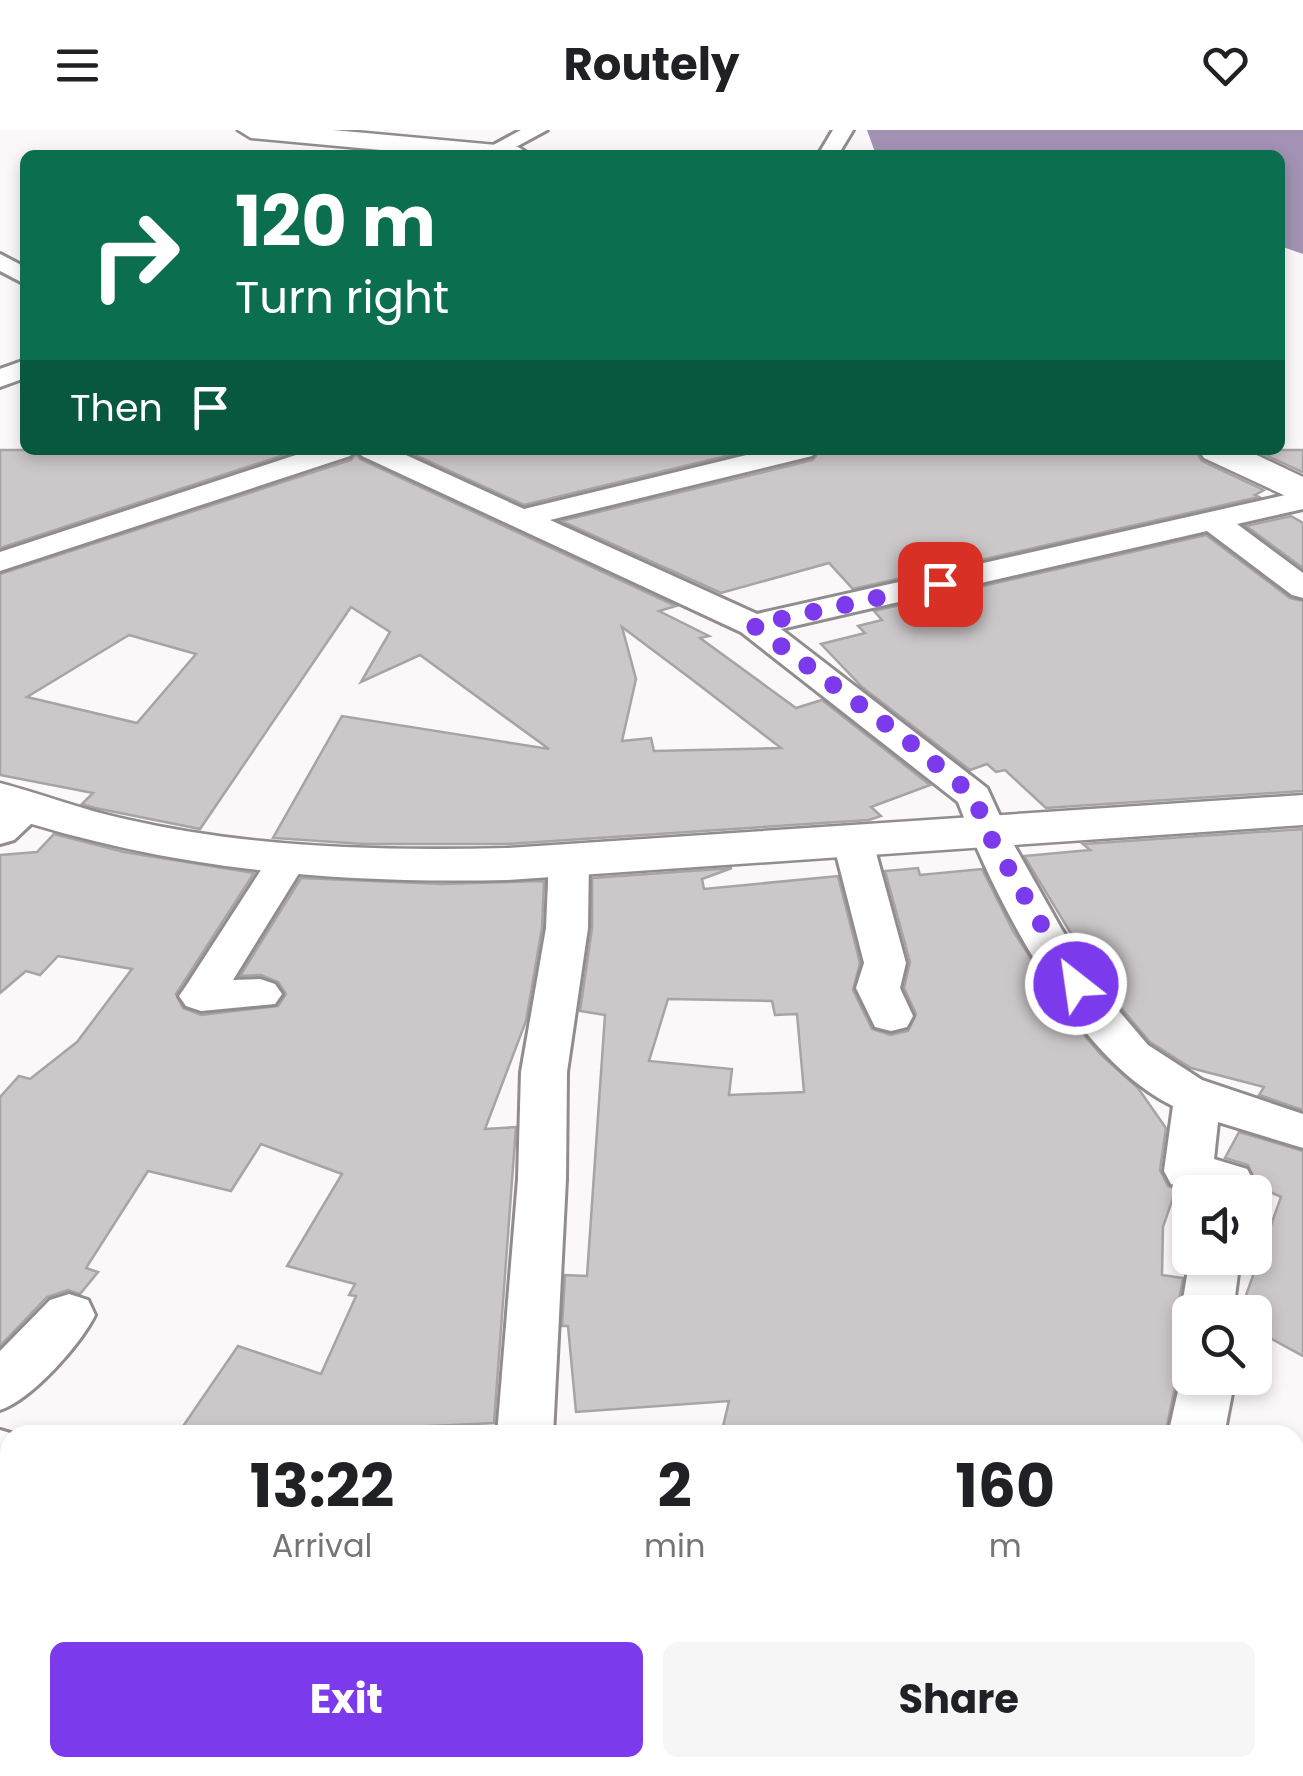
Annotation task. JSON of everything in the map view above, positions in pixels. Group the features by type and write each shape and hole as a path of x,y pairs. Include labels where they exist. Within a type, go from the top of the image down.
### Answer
{"highway":[{"path":"252,130 448,150"},
{"path":"1227,455 1303,492"},
{"path":"10,813 202,850 286,862 385,868 569,860 1303,810"}],"street":[{"path":"495,150 537,130"},
{"path":"0,562 325,455"},
{"path":"383,455 753,625 961,782 980,806 988,833 1076,984 1106,1028 1151,1074 1198,1096 1303,1132"},
{"path":"520,519 782,455"},
{"path":"753,625 1303,500"},
{"path":"1214,522 1303,588"},
{"path":"853,842 885,963 878,988 891,1016"},
{"path":"526,1425 542,1179 544,1072 568,928 569,860"},
{"path":"260,994 201,996 286,862"},
{"path":"1198,1096 1188,1171 1203,1175"},
{"path":"0,1387 69,1315"},
{"path":"1198,1425 1204,1395"}],"shaded area":[{"path":"867,130 1303,130 1303,254 1285,248 1285,150 874,150"}],"building":[{"path":"0,450 20,450 20,455 284,455 0,548"},
{"path":"1303,450 1302,472 1266,455"},
{"path":"357,455 676,606 659,611 709,636 700,638 796,708 822,700 930,785 871,807 881,816 869,820 507,844 363,844 273,838 342,716 549,749 420,655 361,682 390,632 351,607 200,829 95,808 82,804 93,793 0,775 0,574","holes":["622,627 781,748 654,751 651,738 622,741 636,679","129,635 196,654 137,723 27,697"]},
{"path":"415,455 730,455 524,505"},
{"path":"816,455 1198,455 1202,461 1264,490 1255,495 1259,497 853,589 829,563 721,593 561,521 813,460"},
{"path":"1291,516 1303,523 1303,568 1246,526"},
{"path":"1206,535 1290,598 1303,601 1303,791 1046,808 1005,770 996,772 987,764 970,770 862,687 821,644 865,633 858,626 882,620 874,611"},
{"path":"1303,829 1303,1110 1259,1095 1264,1087 1191,1068 1150,1042 1104,988 1024,856 1090,850 1083,844"},
{"path":"54,834 124,852 254,873 176,994 183,1008 201,1015 278,1006 286,994 278,982 261,975 240,976 301,878 442,884 544,881 542,928 526,1021 485,1129 516,1127 494,1423 184,1425 238,1346 321,1374 356,1296 349,1295 355,1284 287,1266 342,1174 261,1144 231,1191 148,1171 86,1268 98,1272 80,1294 68,1290 47,1297 0,1346 0,1097 19,1076 30,1079 77,1042 132,969 58,956 40,975 26,971 0,993 0,855 37,852"},
{"path":"732,868 702,879 704,889 838,876 860,963 853,990 872,1029 890,1035 908,1031 916,1014 904,988 910,962 885,871 918,868 920,875 982,869 1013,931 1069,1017 1101,1055 1138,1088 1166,1128 1160,1170 1172,1188 1172,1201 1163,1227 1162,1275 1183,1278 1180,1295 1172,1295 1173,1395 1167,1425 723,1425 729,1401 576,1412 568,1326 562,1326 565,1275 587,1276 605,1015 580,1011 592,928 592,878","holes":["668,999 772,1001 775,1015 797,1014 804,1092 729,1095 732,1069 649,1061"]},
{"path":"1239,1132 1303,1151 1303,1356 1272,1339 1272,1295 1246,1295 1253,1275 1272,1275 1272,1222 1281,1197 1272,1193 1272,1175 1252,1175 1248,1165 1225,1158"}],"route":[{"path":"940,584 753,625 907,740 974,796 988,833 1076,984"}]}
